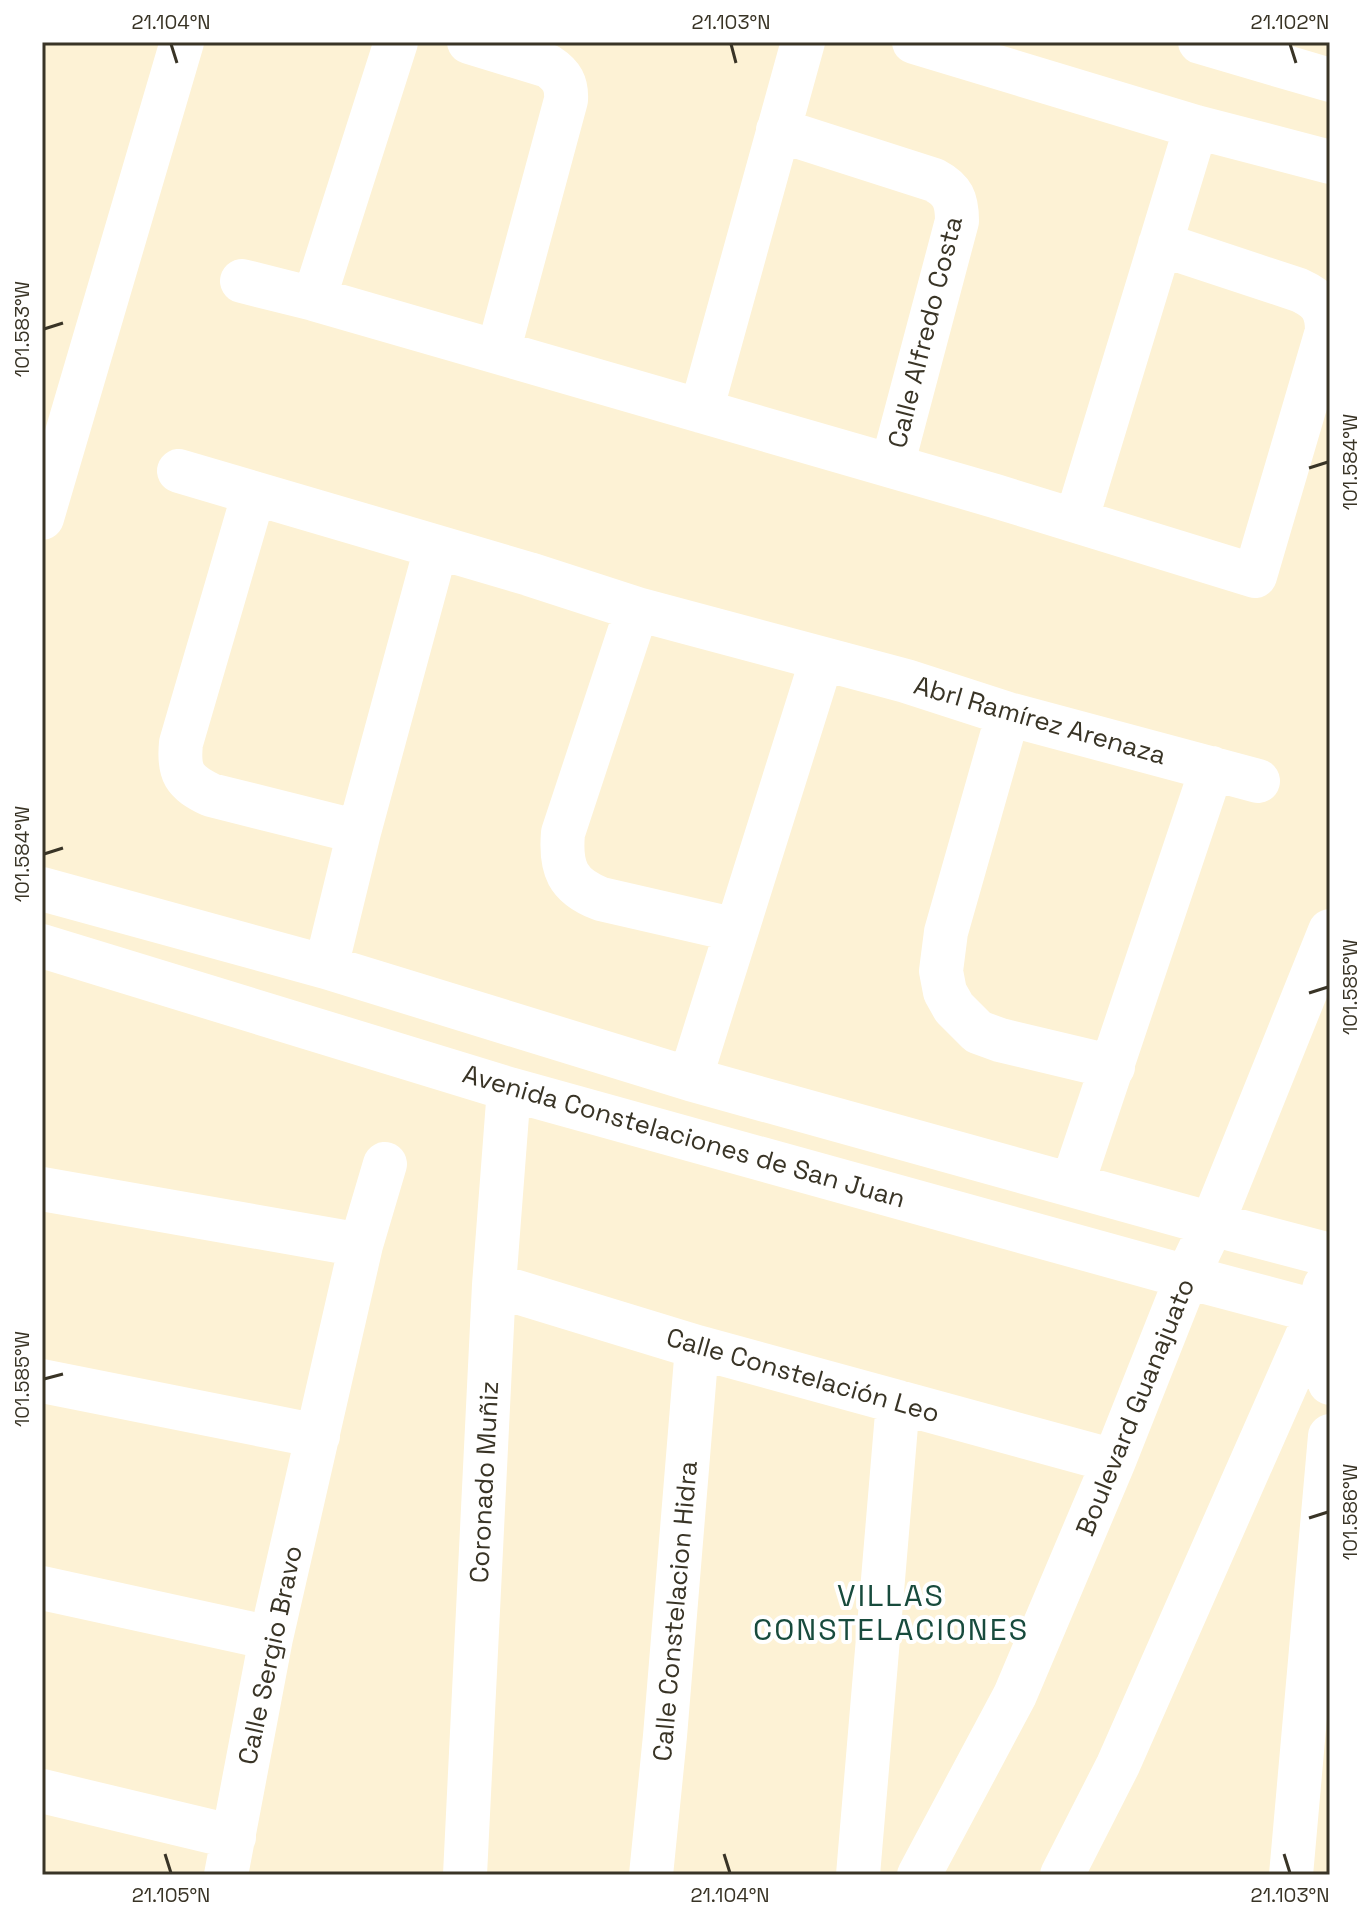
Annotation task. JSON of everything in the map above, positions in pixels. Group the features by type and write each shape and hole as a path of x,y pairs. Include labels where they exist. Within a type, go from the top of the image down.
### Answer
{"street":[{"path":"42,518 182,42"},
{"path":"314,299 396,42"},
{"path":"469,42 548,66 557,72 567,91 498,352"},
{"path":"701,411 803,42"},
{"path":"914,42 1196,127 1330,162"},
{"path":"1200,42 1330,80"},
{"path":"1076,521 1196,127"},
{"name":"Calle Alfredo Costa","path":"778,130 934,180 944,185 957,207 957,221 892,466"},
{"name":"Calle Alfredo Costa","path":"242,281 892,466 1255,576 1327,331 1327,318 1322,307 1299,290 1160,244"},
{"name":"Abrl Ramírez Arenaza","path":"179,471 637,609 906,681 1008,714 1258,781"},
{"path":"254,493 181,743 179,761 191,784 211,795 359,832"},
{"path":"326,967 436,548"},
{"path":"637,609 563,833 563,863 573,884 588,894 736,930"},
{"path":"690,1079 822,659"},
{"path":"1008,714 946,932 941,971 945,992 954,1008 978,1032 1113,1067"},
{"path":"1072,1185 1212,768"},
{"path":"42,889 326,967 690,1079 1330,1255"},
{"name":"Boulevard Guanajuato","path":"919,1875 1015,1695 1114,1461 1187,1277 1212,1224 1330,931"},
{"name":"Avenida Constelaciones de San Juan","path":"42,946 509,1089 1187,1277 1318,1322"},
{"name":"Coronado Muñiz","path":"465,1875 494,1285 509,1089"},
{"name":"Calle Sergio Bravo","path":"230,1856 271,1638 361,1245 385,1164"},
{"path":"42,1189 361,1245"},
{"path":"1062,1875 1118,1765 1318,1322 1330,1266"},
{"name":"Calle Constelación Leo","path":"494,1285 697,1347 1114,1461"},
{"path":"1318,1322 1323,1366 1330,1383"},
{"name":"Calle Constelacion Hidra","path":"651,1875 697,1347"},
{"path":"42,1381 318,1436"},
{"path":"858,1875 898,1402"},
{"path":"1291,1875 1330,1436"},
{"path":"42,1588 271,1638"},
{"path":"42,1791 230,1856"}],"district":[{"name":"VILLAS CONSTELACIONES","path":"891,1613"}]}
